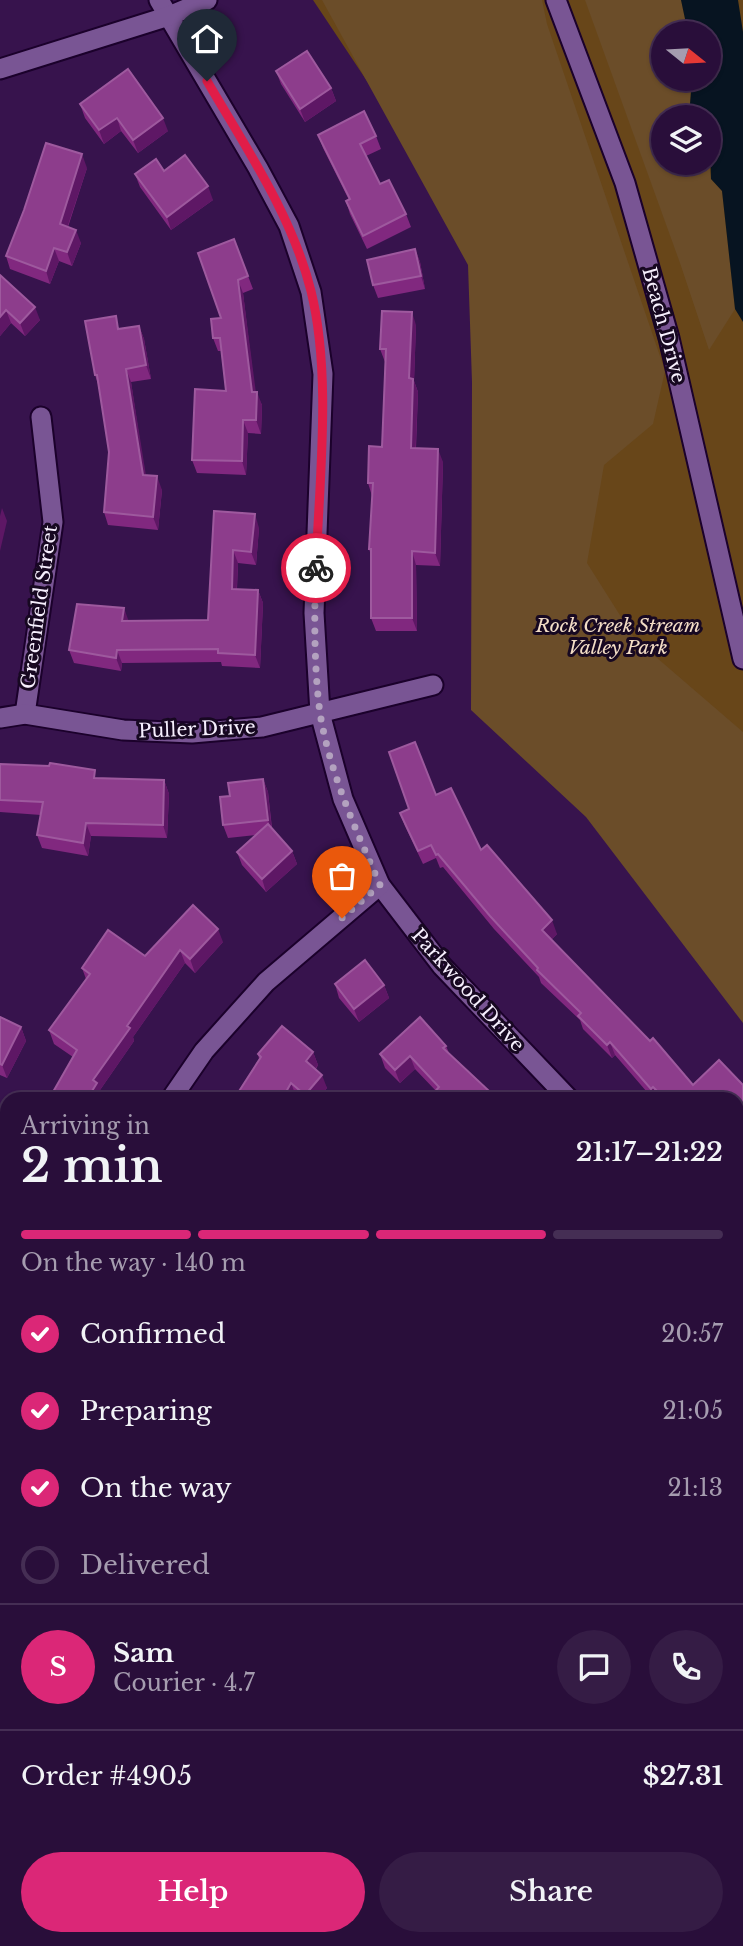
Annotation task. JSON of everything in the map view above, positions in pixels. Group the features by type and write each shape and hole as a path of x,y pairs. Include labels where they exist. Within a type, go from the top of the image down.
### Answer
{"street":[{"path":"0,69 164,8 207,0"},
{"name":"Beach Drive","path":"556,0 625,183 669,338 743,659"},
{"name":"Parkwood Drive","path":"164,8 283,215 311,292 323,374 314,612 320,713 343,799 380,885 442,966 562,1092"},
{"name":"Greenfield Street","path":"24,714 53,522 41,417"},
{"name":"Puller Drive","path":"0,718 24,714 123,730 192,733 262,727 433,685"},
{"path":"175,1092 204,1051 265,982 380,885"}],"green space":[{"name":"Rock Creek Stream Valley Park","path":"313,0 743,0 743,998 484,693 507,291"},
{"name":"Rock Creek Stream Valley Park","path":"322,0 542,0 547,24 665,371 653,424 604,465 587,563 635,639 743,732 743,1023 586,817 471,710 472,382 468,265"},
{"path":"585,0 681,0 685,21 651,21 651,91 691,91 691,105 651,105 651,175 710,175 722,191 735,309 709,350"}],"water":[{"path":"681,0 738,0 743,32 743,322 735,309 722,191 711,179 711,175 721,175 721,105 690,104 691,91 721,91 721,21 685,21"}],"building":[{"path":"307,51 331,88 300,109 276,71"},
{"path":"128,69 163,118 133,140 117,118 99,130 80,104"},
{"path":"364,111 376,136 360,144 380,184 389,180 406,214 363,236 346,201 350,199 318,135"},
{"path":"46,143 82,154 60,224 76,230 67,252 54,248 46,271 6,256"},
{"path":"185,155 208,186 167,217 135,174 156,159 164,171"},
{"path":"234,239 248,276 238,280 252,392 257,392 256,420 243,420 242,461 192,460 195,389 226,391 220,338 213,338 211,319 221,318 198,253"},
{"path":"415,249 421,276 373,285 367,260"},
{"path":"0,275 35,307 20,323 6,310 0,317"},
{"path":"382,311 412,312 409,378 413,379 411,448 438,449 435,553 412,551 412,618 371,618 369,549 373,483 368,483 369,446 382,447 386,349 380,349"},
{"path":"116,316 118,329 139,326 146,365 126,369 143,475 157,476 153,517 104,512 109,452 85,321"},
{"path":"214,511 255,514 251,552 233,550 232,589 258,590 255,655 218,653 218,649 117,650 116,658 69,650 77,604 124,608 122,621 208,620"},
{"path":"415,742 436,795 451,788 481,850 487,845 552,920 542,930 650,1041 653,1038 693,1085 719,1060 743,1085 743,1092 658,1092 653,1087 651,1089 610,1042 607,1045 578,1016 581,1013 537,970 438,854 436,855 431,845 418,851 400,813 409,809 389,752"},
{"path":"50,763 95,770 94,778 164,780 163,825 86,823 83,843 37,835 43,802 0,800 0,764 49,766"},
{"path":"263,779 268,820 223,825 220,797 230,796 228,783"},
{"path":"268,824 292,851 262,879 237,852"},
{"path":"193,905 218,929 190,959 180,950 93,1080 97,1083 91,1092 53,1092 77,1050 49,1030 90,974 82,968 108,930 145,956"},
{"path":"365,960 384,985 354,1009 335,984"},
{"path":"0,1017 21,1027 2,1065 0,1064"},
{"path":"420,1017 446,1046 443,1048 488,1090 435,1092 439,1087 410,1056 395,1070 380,1054"},
{"path":"282,1026 313,1052 306,1061 322,1075 308,1092 302,1092 291,1083 286,1092 238,1092 261,1057 258,1054"}],"way so far":[{"path":"316,568 314,612 320,713 343,799 380,885 342,918"}],"route":[{"path":"207,81 289,226 311,292 323,374 316,568"}]}
